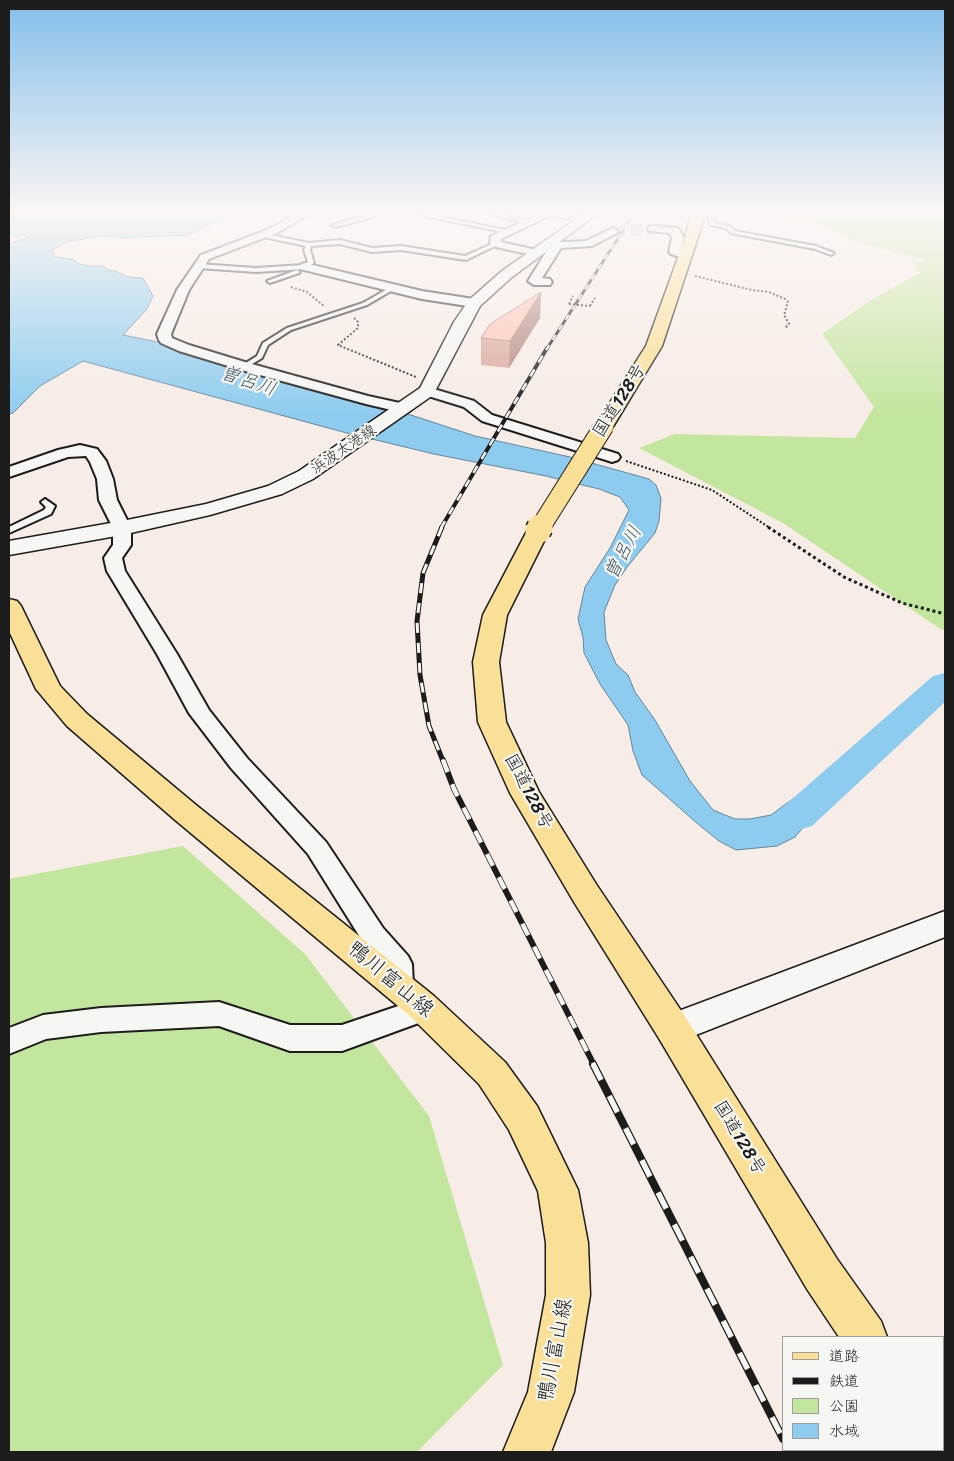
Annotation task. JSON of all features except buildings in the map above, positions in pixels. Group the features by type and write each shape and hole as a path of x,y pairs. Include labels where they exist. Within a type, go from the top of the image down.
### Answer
{"main road":[{"name":"浜波太港線","path":"9,548 122,528 210,509 275,490 318,468 401,410 429,387 462,322 474,303 503,280"},
{"name":"国道128号","path":"678,280 654,346 538,531 495,615 486,662 492,722 525,793 585,893 673,1029 822,1274 865,1336"},
{"name":"鴨川富山線","path":"9,606 49,689 77,720 185,812 425,1009 492,1073 523,1118 558,1190 567,1243 568,1294 551,1392 527,1452"},
{"path":"673,1029 945,924"}],"street":[{"path":"190,280 164,334 166,340 184,348 401,410"},
{"path":"360,280 422,295 474,303"},
{"path":"535,280 546,282"},
{"path":"429,387 469,404 486,418 612,457"},
{"path":"9,472 64,453 80,450 91,452 98,460 105,479 108,500 122,528 122,545 113,558 116,572 167,654 200,713 239,763 317,848 373,934 398,964 399,986"},
{"path":"9,1041 53,1026 101,1020 219,1014 290,1038 342,1038 425,1009"}],"lane":[{"path":"245,366 260,357 265,344 289,329 364,304 393,288"},
{"path":"9,530 48,512 51,506 45,502"}],"path":[{"path":"711,280 769,292 785,299 788,302 784,315 789,324 785,328"},
{"path":"270,281 308,292 320,304 353,316 358,322 358,328 338,345 429,387"},
{"path":"573,296 569,304 590,306 595,298"},
{"path":"612,457 712,490 844,577 902,603 945,614"}],"green space":[{"path":"906,280 945,280 945,629 942,630 783,523 639,448 675,434 855,438 874,407 822,334 868,302"},
{"path":"183,846 305,954 429,1116 503,1365 417,1452 9,1452 9,879"}],"water":[{"path":"9,280 144,280 153,296 147,309 123,335 163,343 322,393 411,415 475,436 570,457 649,479 656,485 661,498 659,521 655,533 615,585 604,612 606,640 616,664 628,675 635,692 655,720 690,781 713,810 735,819 750,819 771,815 806,789 843,782 829,804 810,819 795,837 777,846 736,850 719,841 642,775 633,751 628,725 600,684 584,653 583,637 578,619 585,587 610,548 629,510 620,497 599,489 546,476 434,454 343,432 83,361 40,386 13,413 9,414"}],"waterway":[{"name":"曽呂川","path":"798,816 945,683"}],"railway":[{"path":"546,350 591,280"},
{"path":"441,528 547,348"},
{"path":"442,527 423,573 417,621 420,675 429,726 443,761"},
{"path":"443,760 454,789 594,1065"},
{"path":"593,1064 782,1437"}]}
